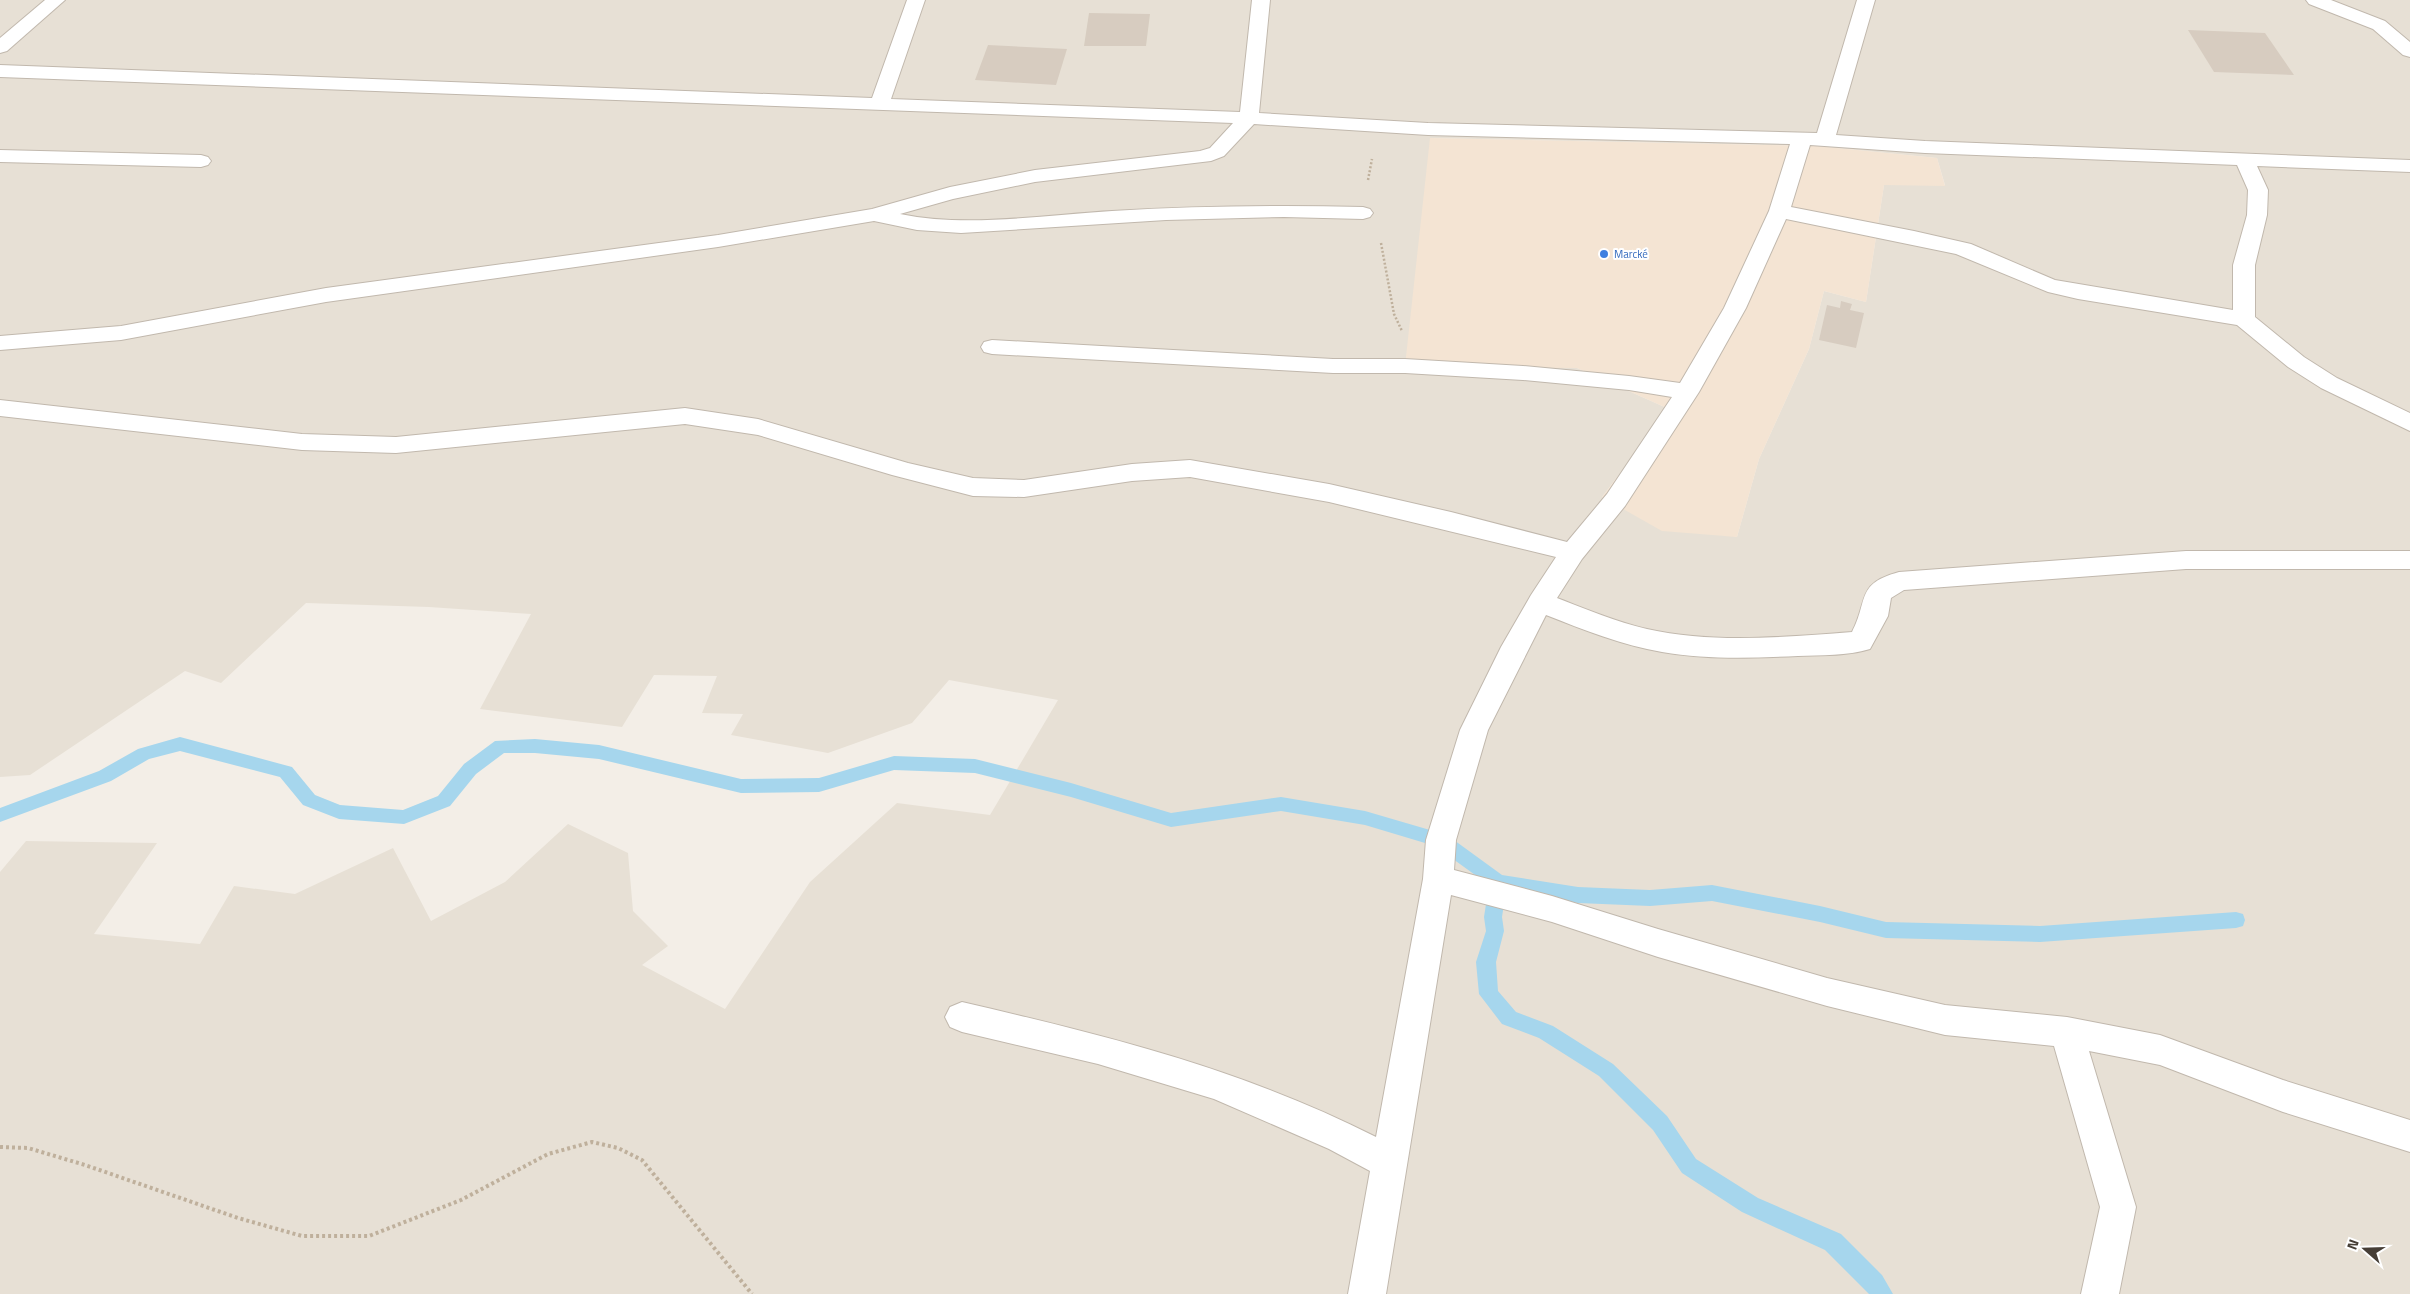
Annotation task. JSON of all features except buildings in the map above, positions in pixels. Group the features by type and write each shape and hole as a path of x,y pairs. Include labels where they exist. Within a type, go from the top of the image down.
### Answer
{"street":[{"path":"0,47 56,0"},
{"path":"880,104 916,0"},
{"path":"0,343 121,333 326,295 718,241 874,215 950,193 1035,176 1204,157 1217,152 1249,118 1261,0"},
{"path":"1367,1294 1438,879 1441,840 1474,730 1511,654 1540,602 1573,552 1616,500 1687,392 1735,308 1813,139 1866,0"},
{"path":"2315,0 2380,25 2410,51"},
{"path":"0,71 1249,118 1378,127 1813,139 1935,147 2410,166"},
{"path":"0,156 201,161"},
{"path":"2244,159 2258,190 2257,215 2244,265 2244,319"},
{"path":"874,215 917,224 961,227 1166,214 1284,211 1363,212"},
{"path":"1779,211 1963,249 2048,285 2078,292 2244,319 2296,362 2329,384 2410,423"},
{"path":"992,346 1333,366 1405,366 1523,373 1629,383 1687,392"},
{"path":"0,408 292,441 396,445 685,416 708,418 754,426 878,463 973,487 1009,491 1154,470 1187,468 1277,482 1477,526 1573,552"},
{"path":"1540,602 1609,628 1662,642 1713,646 1822,645 1860,642 1874,616 1878,593 1899,581 2186,560 2410,560"},
{"path":"1438,879 1552,909 1658,943 1836,994 1945,1020 2067,1032 2160,1050 2283,1096 2410,1136"},
{"path":"962,1017 1098,1049 1218,1085 1341,1137 1389,1162"},
{"path":"2067,1032 2118,1207 2112,1225 2107,1273 2100,1294"}],"path":[{"path":"1378,127 1363,212 1375,225 1381,239 1394,314 1404,338 1405,366"},
{"path":"0,1147 28,1148 84,1165 238,1218 302,1236 369,1236 461,1200 548,1154 592,1142 618,1148 642,1160 752,1294"}],"shaded area":[{"path":"0,0 2410,0 2410,1294 0,1294 0,872 26,841 157,843 94,934 200,944 234,886 295,894 393,848 431,921 505,882 568,824 628,853 633,911 668,946 642,965 725,1009 810,882 897,803 990,815 1058,700 949,680 912,723 828,753 731,735 743,714 702,713 717,676 654,675 622,727 480,709 531,614 429,607 306,603 221,683 185,671 30,775 0,777","holes":["1430,138 1817,146 1937,158 1945,185 1884,185 1866,302 1824,291 1809,349 1759,459 1737,537 1602,497 1669,409 1577,368"]},
{"path":"1430,138 1817,146 1937,158 1945,186 1884,185 1866,302 1824,291 1809,349 1759,459 1737,537 1662,531 1602,497 1669,409 1577,368 1405,366"}],"waterway":[{"path":"0,815 105,776 144,754 180,744 286,772 309,800 339,812 404,817 444,801 470,769 501,746 535,746 599,752 741,786 819,785 894,763 975,766 1071,790 1171,820 1281,804 1365,818 1441,840 1498,882 1578,895 1650,898 1712,893 1820,914 1886,930 2040,934 2236,920"},
{"path":"1498,885 1493,917 1495,931 1486,962 1489,994 1509,1018 1546,1032 1606,1070 1660,1123 1689,1166 1750,1205 1833,1242 1874,1283 1882,1294"}],"place":[{"name":"Marcké","path":"1604,254"}]}
